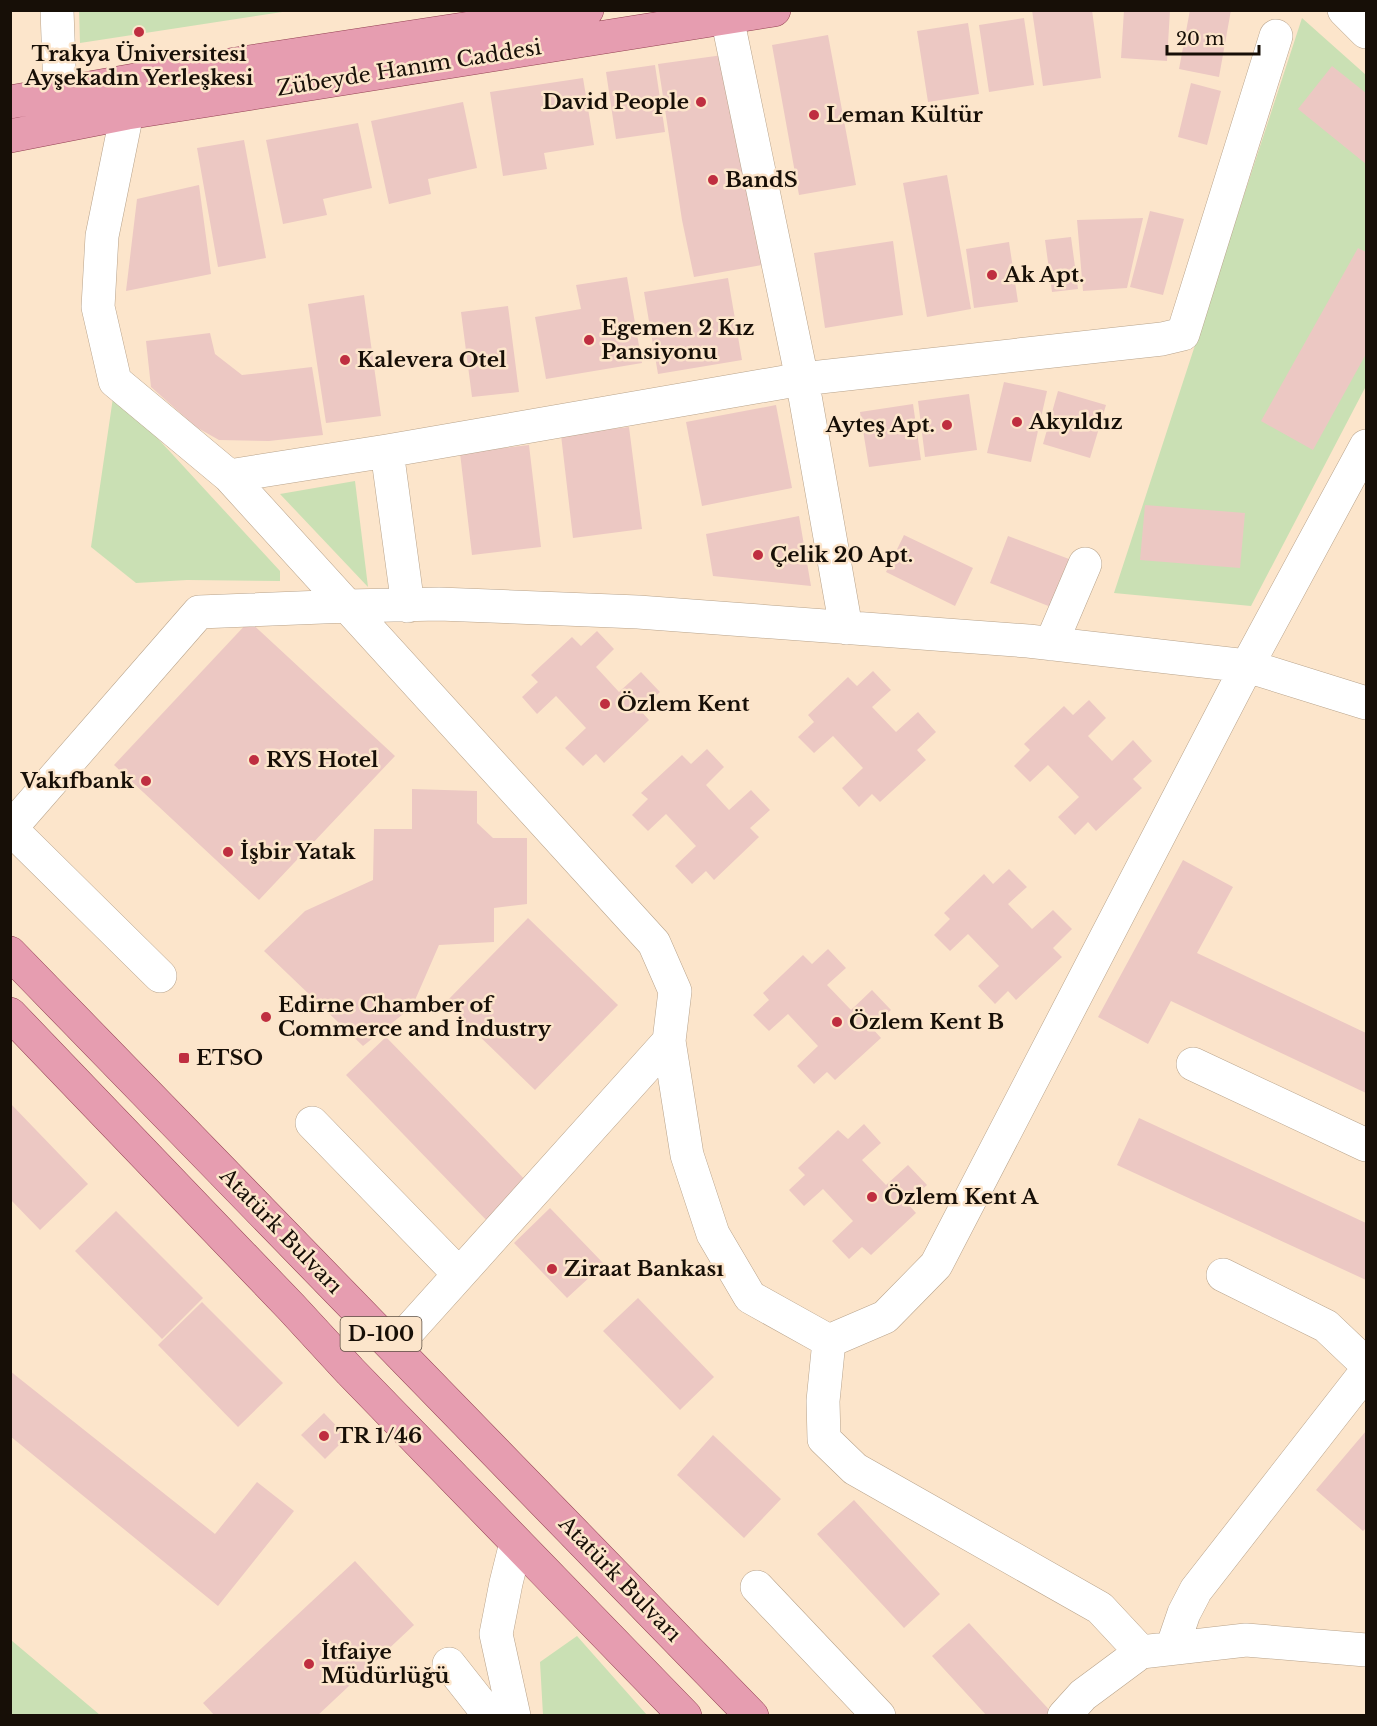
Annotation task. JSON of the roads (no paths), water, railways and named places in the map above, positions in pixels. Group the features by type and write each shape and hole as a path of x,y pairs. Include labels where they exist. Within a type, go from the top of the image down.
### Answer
{"main road":[{"name":"Zübeyde Hanım Caddesi","path":"10,102 587,10"},
{"name":"Zübeyde Hanım Caddesi","path":"10,136 127,113 774,10"},
{"name":"Atatürk Bulvarı","path":"10,953 752,1716"},
{"name":"D-100","path":"10,1014 516,1543 685,1716"}],"street":[{"path":"57,10 60,93"},
{"path":"1344,10 1366,32"},
{"path":"727,17 802,379 846,627"},
{"path":"229,476 802,379 1162,339 1183,334 1276,36"},
{"path":"127,113 102,236 98,307 115,381 229,476 654,943 675,991 669,1041 687,1155 713,1234 750,1297 829,1341"},
{"path":"829,1341 885,1317 936,1264 1247,666 1366,446"},
{"path":"387,451 408,606"},
{"path":"1051,644 1085,564"},
{"path":"160,976 11,829 199,612 439,604 638,612 846,627 1051,644 1247,666 1366,703"},
{"path":"394,1347 669,1041"},
{"path":"1192,1064 1366,1145"},
{"path":"312,1123 459,1274"},
{"path":"1224,1275 1326,1326 1366,1364"},
{"path":"829,1341 824,1401 824,1439 855,1469 1100,1608 1156,1650 1246,1640 1366,1650"},
{"path":"1064,1716 1083,1695 1156,1650 1184,1613 1196,1590 1366,1372"},
{"path":"514,1716 496,1634 516,1543"},
{"path":"757,1587 879,1716"},
{"path":"449,1664 490,1716"}],"place":[{"name":"Trakya Üniversitesi Ayşekadın Yerleşkesi","path":"139,32"},
{"name":"David People","path":"701,102"},
{"name":"Leman Kültür","path":"814,115"},
{"name":"BandS","path":"713,180"},
{"name":"Ak Apt.","path":"992,275"},
{"name":"Egemen 2 Kız Pansiyonu","path":"589,340"},
{"name":"Kalevera Otel","path":"345,360"},
{"name":"Akyıldız","path":"1017,422"},
{"name":"Ayteş Apt.","path":"947,425"},
{"name":"Çelik 20 Apt.","path":"758,555"},
{"name":"Özlem Kent","path":"605,704"},
{"name":"RYS Hotel","path":"254,760"},
{"name":"Vakıfbank","path":"146,781"},
{"name":"İşbir Yatak","path":"228,852"},
{"name":"Edirne Chamber of Commerce and İndustry","path":"266,1017"},
{"name":"Özlem Kent B","path":"837,1022"},
{"name":"ETSO","path":"184,1058"},
{"name":"Özlem Kent A","path":"872,1197"},
{"name":"Ziraat Bankası","path":"552,1269"},
{"name":"TR 1/46","path":"324,1436"},
{"name":"İtfaiye Müdürlüğü","path":"309,1664"}]}
